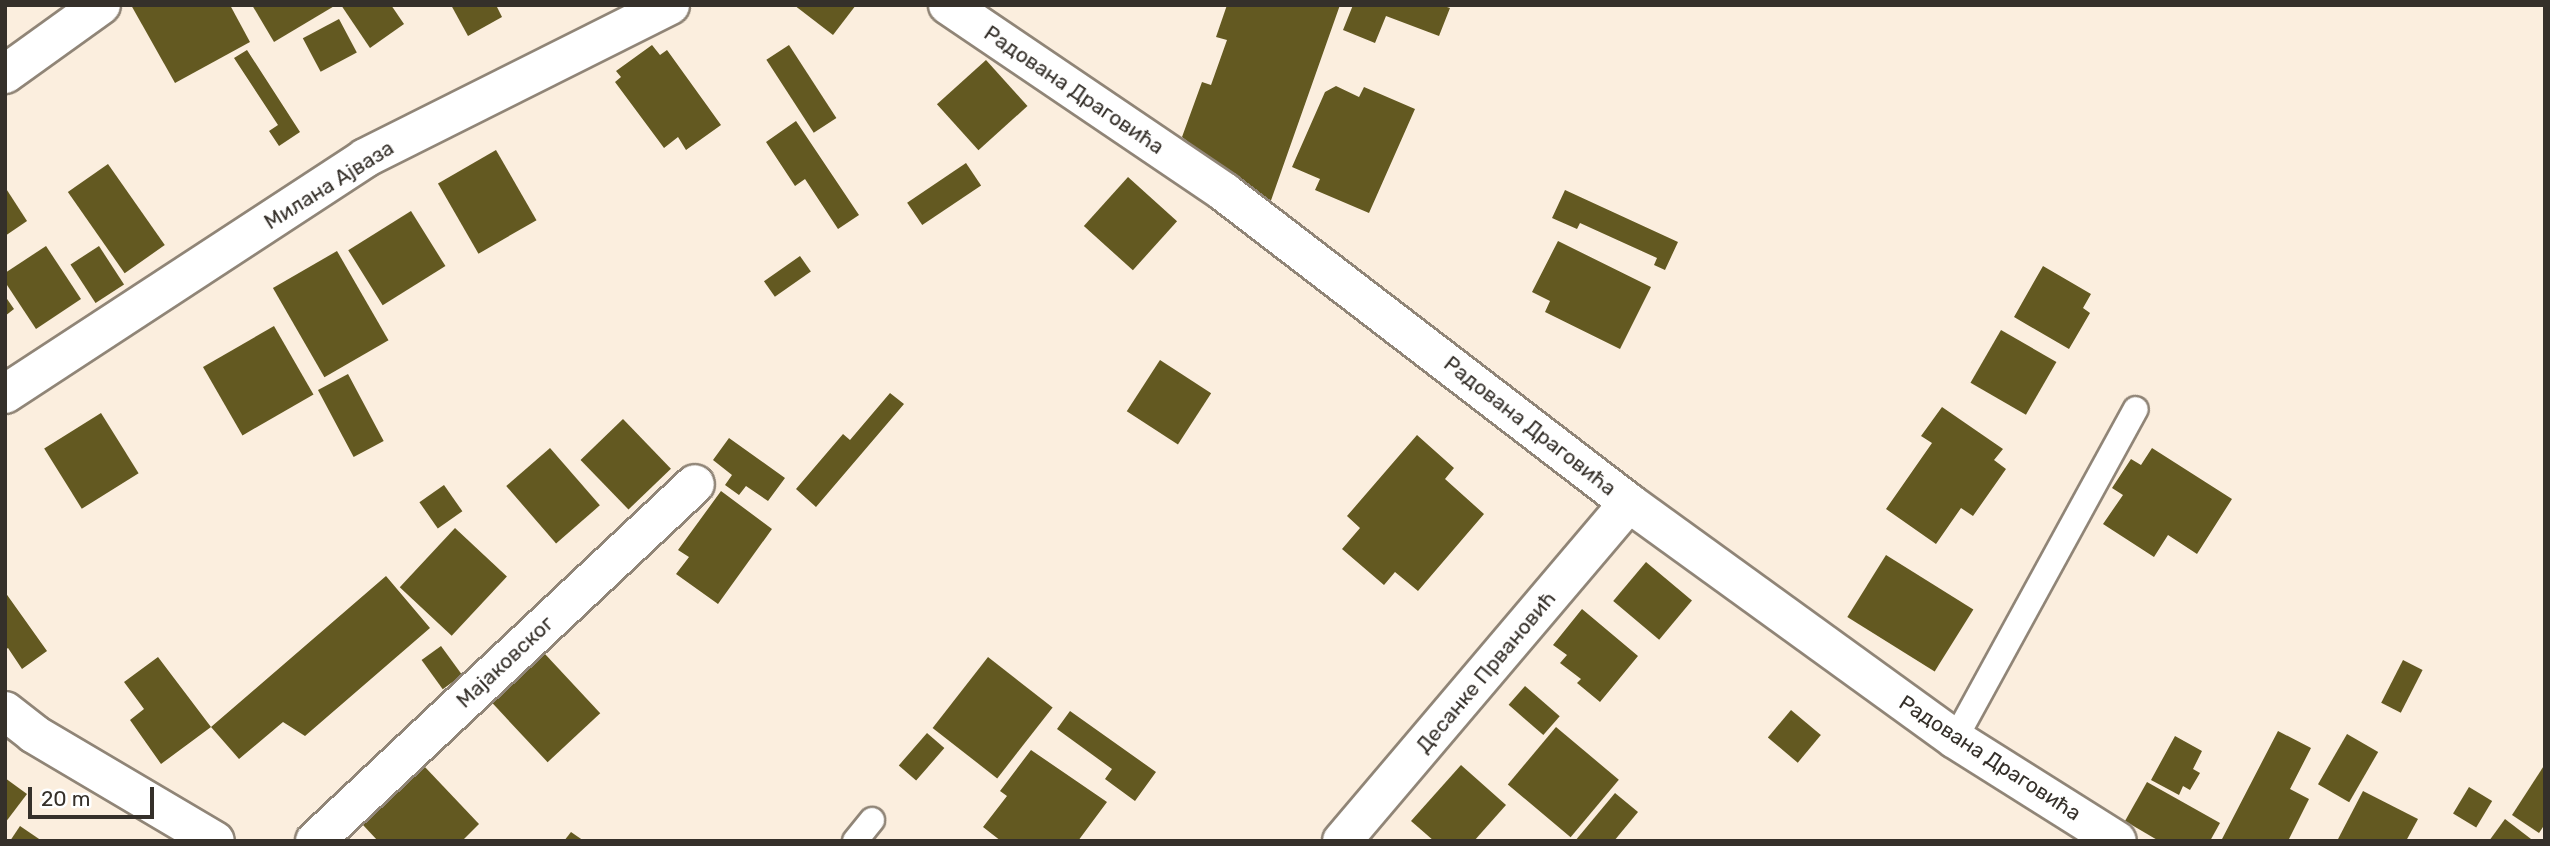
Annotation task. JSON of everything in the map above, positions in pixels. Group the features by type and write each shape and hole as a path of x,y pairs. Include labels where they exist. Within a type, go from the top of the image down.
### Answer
{"street":[{"path":"5,74 100,5"},
{"name":"Милана Ајваза","path":"5,394 365,158 670,5"},
{"name":"Радована Драговића","path":"948,5 1224,192 1629,503 1955,739 2118,841"},
{"name":"Мајаковског","path":"315,841 695,484"},
{"name":"Десанке Првановић","path":"1342,841 1629,503"},
{"path":"5,711 34,733 215,841"}],"lane":[{"path":"1955,739 2136,409"},
{"path":"855,841 872,820"}],"building":[{"path":"131,5 230,5 250,42 175,83"},
{"path":"252,5 336,5 274,42"},
{"path":"341,5 391,5 404,24 370,48"},
{"path":"451,5 496,5 502,17 468,36"},
{"path":"794,5 856,5 833,35"},
{"path":"1227,5 1340,5 1269,206 1182,137 1202,82 1211,85 1227,40 1216,37"},
{"path":"1353,5 1441,5 1450,8 1439,36 1386,16 1375,43 1343,30"},
{"path":"339,19 357,53 321,72 303,38"},
{"path":"652,45 660,55 667,50 721,125 686,150 678,137 664,148 615,82 621,77 616,71"},
{"path":"789,45 836,118 814,133 766,60"},
{"path":"247,50 300,132 279,146 269,131 278,125 234,58"},
{"path":"986,60 1027,106 978,150 937,104"},
{"path":"1336,86 1359,97 1364,87 1415,109 1369,213 1315,190 1320,179 1292,167 1325,92"},
{"path":"796,121 859,215 838,229 805,179 795,186 766,142"},
{"path":"496,150 536,220 478,254 438,184"},
{"path":"966,163 981,185 922,225 907,203"},
{"path":"108,164 165,245 125,273 68,192"},
{"path":"1128,177 1177,221 1133,270 1084,226"},
{"path":"5,187 27,221 5,236"},
{"path":"1565,190 1678,242 1665,270 1654,265 1657,258 1580,223 1577,229 1552,218"},
{"path":"411,211 445,266 383,305 348,250"},
{"path":"1558,241 1651,287 1620,349 1545,312 1550,301 1532,292"},
{"path":"46,246 81,299 36,329 5,282 5,273"},
{"path":"99,246 124,285 96,303 70,265"},
{"path":"337,251 388,340 324,377 273,288"},
{"path":"800,256 811,272 775,297 764,281"},
{"path":"2043,266 2091,294 2083,308 2090,313 2069,349 2014,317"},
{"path":"5,296 14,309 5,316"},
{"path":"274,326 314,394 242,435 203,367"},
{"path":"2001,330 2056,362 2026,415 1970,383"},
{"path":"1160,360 1211,393 1178,444 1127,411"},
{"path":"348,374 384,441 354,457 318,390"},
{"path":"890,393 904,404 816,507 796,489 843,434 850,440"},
{"path":"1942,407 2003,449 1994,460 2006,469 1973,516 1961,508 1936,544 1886,509 1932,443 1921,436"},
{"path":"101,413 139,473 82,509 44,449"},
{"path":"623,419 671,469 628,510 581,460"},
{"path":"1417,435 1454,468 1445,479 1484,514 1418,591 1395,572 1384,585 1342,549 1360,528 1347,516"},
{"path":"729,438 785,478 768,501 746,486 739,495 725,485 732,475 713,460"},
{"path":"550,448 600,505 556,543 506,486"},
{"path":"2152,448 2232,499 2197,554 2168,535 2154,557 2103,524 2123,495 2112,488 2131,459 2141,465"},
{"path":"444,485 462,511 438,528 419,502"},
{"path":"721,491 772,529 718,604 676,574 689,557 678,550"},
{"path":"455,528 507,576 452,636 400,587"},
{"path":"1886,555 1973,610 1935,671 1847,617"},
{"path":"1646,562 1692,601 1659,640 1613,601"},
{"path":"386,576 430,628 305,736 283,722 239,759 211,727"},
{"path":"5,592 47,651 22,669 8,648 5,650"},
{"path":"1582,609 1638,656 1600,702 1577,683 1581,679 1560,663 1567,655 1553,645"},
{"path":"441,646 462,675 443,689 422,660"},
{"path":"545,654 600,713 548,762 492,703"},
{"path":"158,657 211,727 161,764 130,720 144,709 124,682"},
{"path":"988,657 1053,707 997,778 933,728"},
{"path":"2403,660 2423,670 2401,713 2381,703"},
{"path":"1525,686 1560,716 1543,735 1509,705"},
{"path":"1791,710 1821,735 1798,763 1768,738"},
{"path":"1070,711 1156,772 1135,801 1105,779 1112,769 1057,729"},
{"path":"1556,727 1619,780 1571,837 1508,784"},
{"path":"2278,731 2311,748 2290,789 2309,799 2288,841 2221,841"},
{"path":"927,733 944,748 916,781 899,765"},
{"path":"2347,734 2378,752 2349,802 2318,784"},
{"path":"2175,736 2202,751 2193,769 2200,773 2190,790 2183,786 2179,795 2151,780"},
{"path":"1031,750 1107,802 1078,841 1001,841 983,827 1007,796 1000,791"},
{"path":"2545,764 2545,824 2539,833 2512,815"},
{"path":"1461,765 1506,805 1474,841 1434,841 1411,821"},
{"path":"424,766 479,824 462,841 378,841 363,825"},
{"path":"5,778 27,794 5,823"},
{"path":"2147,782 2220,823 2210,841 2159,841 2125,821"},
{"path":"2469,787 2492,801 2476,827 2453,814"},
{"path":"2363,791 2418,819 2406,841 2337,841"},
{"path":"1615,793 1638,812 1614,841 1575,841"},
{"path":"2505,819 2531,839 2489,841"},
{"path":"20,826 42,841 10,841"},
{"path":"571,832 584,841 564,841"}]}
